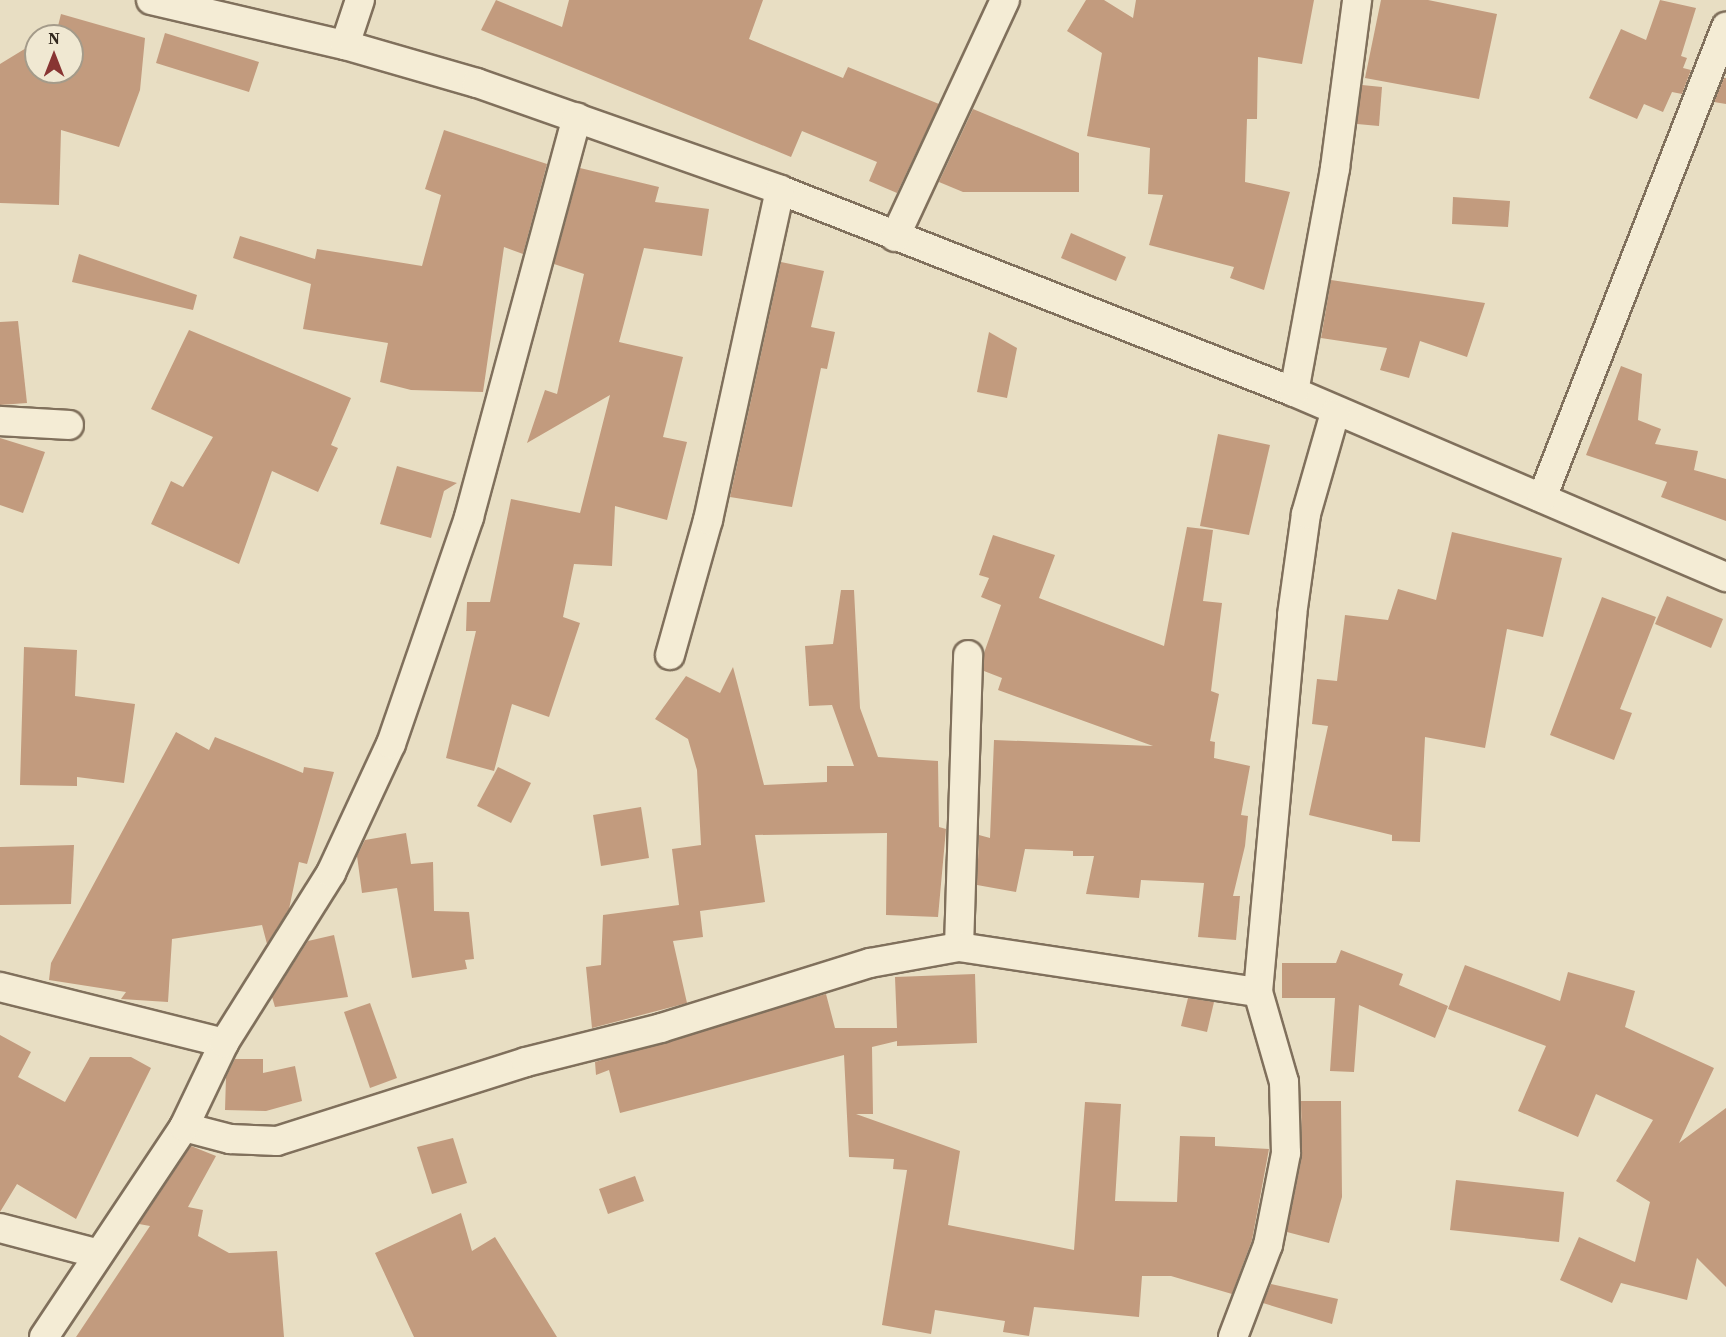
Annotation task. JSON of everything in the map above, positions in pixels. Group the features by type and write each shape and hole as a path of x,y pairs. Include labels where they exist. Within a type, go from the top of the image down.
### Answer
{"street":[{"path":"151,0 345,45 577,117 780,190 1294,392 1335,413 1726,577"},
{"path":"345,45 360,0"},
{"path":"895,237 1005,0"},
{"path":"1294,392 1335,168 1357,0"},
{"path":"1542,498 1726,27"},
{"path":"44,1337 184,1127 224,1042 331,873 391,744 469,517 577,117"},
{"path":"670,655 708,519 780,190"},
{"path":"1233,1337 1268,1245 1286,1153 1284,1082 1258,992 1292,615 1306,514 1335,413"},
{"path":"0,421 69,425"},
{"path":"958,947 968,655"},
{"path":"184,1127 230,1139 277,1141 515,1065 661,1028 870,963 958,947 1258,992"},
{"path":"0,987 224,1042"},
{"path":"0,1228 99,1254"}],"building":[{"path":"496,0 562,27 569,0 763,0 749,39 843,78 848,67 939,104 897,193 869,181 877,162 802,131 791,157 481,30"},
{"path":"1086,0 1104,0 1133,18 1136,0 1314,0 1302,64 1258,57 1257,119 1247,119 1245,182 1290,192 1264,290 1230,278 1234,267 1149,245 1163,195 1148,194 1150,148 1087,136 1102,53 1067,31"},
{"path":"1381,0 1428,0 1497,14 1479,99 1365,78"},
{"path":"1660,0 1696,8 1681,56 1687,58 1683,68 1691,70 1682,94 1672,92 1663,112 1644,104 1637,119 1589,98 1621,29 1646,40"},
{"path":"61,14 145,38 140,90 119,147 61,130 59,205 0,203 0,64 24,49 24,84 84,84 84,24 58,24"},
{"path":"165,33 259,62 249,92 156,63"},
{"path":"1726,78 1726,104 1714,102"},
{"path":"1362,85 1382,87 1379,126 1357,124"},
{"path":"973,109 1079,153 1079,192 963,192 939,182"},
{"path":"444,130 547,164 523,254 504,247 483,392 411,390 380,382 388,343 303,329 311,284 233,258 240,236 315,259 317,249 422,266 441,195 425,189"},
{"path":"580,168 659,187 655,202 709,209 702,256 644,248 619,342 683,357 663,437 687,442 667,520 615,506 612,566 574,564 563,617 580,623 549,717 512,704 494,771 446,758 476,631 466,631 467,602 490,602 511,499 580,513 610,395 527,443 545,390 557,394 584,274 554,264"},
{"path":"1453,197 1510,201 1508,227 1452,224"},
{"path":"1071,233 1126,257 1116,281 1061,258"},
{"path":"79,254 197,295 193,310 72,282"},
{"path":"781,262 824,271 811,327 835,332 827,369 821,368 792,507 730,497"},
{"path":"1331,280 1485,303 1467,357 1420,341 1409,378 1380,370 1387,348 1321,338"},
{"path":"18,321 27,403 0,405 0,322"},
{"path":"189,330 351,398 331,445 338,448 318,492 272,471 239,564 151,524 171,481 183,487 213,437 151,409"},
{"path":"989,332 1017,348 1007,398 977,392"},
{"path":"1621,366 1642,374 1638,420 1661,429 1655,444 1698,451 1694,470 1726,479 1726,521 1661,497 1667,482 1586,455"},
{"path":"1218,434 1270,445 1249,535 1200,526"},
{"path":"0,438 45,452 23,513 0,505"},
{"path":"397,466 457,483 444,491 431,538 380,524"},
{"path":"1187,527 1213,530 1203,601 1222,603 1211,691 1219,694 1210,741 1215,742 1214,758 1250,766 1241,815 1248,816 1245,846 1233,896 1240,896 1236,940 1198,937 1204,883 1141,880 1139,898 1086,894 1094,856 1073,856 1073,851 1025,849 1016,892 977,885 979,835 990,838 994,740 1153,746 998,690 1002,678 984,671 984,653 1001,605 981,597 989,578 979,575 993,535 1055,555 1039,598 1164,646"},
{"path":"1452,532 1562,558 1543,637 1507,629 1485,748 1425,737 1420,842 1392,841 1392,835 1309,815 1328,726 1312,724 1317,679 1337,681 1345,615 1388,620 1398,589 1436,600"},
{"path":"841,590 854,590 860,708 878,757 938,761 939,827 946,829 938,917 886,915 887,833 755,835 765,902 700,911 703,937 673,941 687,1003 592,1028 586,967 601,965 603,915 679,905 672,849 701,845 697,770 688,739 655,719 686,676 720,693 733,667 764,785 827,782 827,766 854,766 832,705 809,706 805,646 833,644"},
{"path":"1667,596 1723,619 1711,648 1655,624"},
{"path":"1602,597 1656,617 1620,709 1632,713 1614,760 1550,735"},
{"path":"24,647 77,650 75,696 135,704 124,783 77,777 77,786 20,785"},
{"path":"176,732 209,750 215,737 303,773 304,767 334,772 307,864 299,862 289,909 267,944 262,925 172,939 168,1002 121,999 126,992 49,980 51,963"},
{"path":"498,767 531,783 511,823 477,806"},
{"path":"641,807 649,858 601,866 593,815"},
{"path":"406,833 411,864 433,862 434,911 469,912 474,959 465,960 467,969 412,978 397,888 362,893 357,856 365,840"},
{"path":"74,845 71,904 0,905 0,847"},
{"path":"334,935 348,997 275,1007 272,997 308,941"},
{"path":"1341,950 1403,974 1399,985 1448,1006 1435,1038 1359,1005 1354,1072 1330,1071 1335,998 1282,998 1282,963 1336,963"},
{"path":"1465,965 1560,1001 1568,972 1635,991 1625,1027 1714,1068 1679,1143 1726,1108 1726,1287 1697,1258 1687,1300 1621,1283 1612,1303 1560,1280 1579,1237 1635,1262 1650,1202 1616,1181 1653,1120 1596,1094 1578,1137 1518,1111 1546,1046 1448,1009"},
{"path":"975,974 977,1043 897,1046 897,1041 872,1047 873,1114 856,1114 960,1151 948,1225 1074,1250 1085,1102 1121,1104 1115,1201 1177,1202 1180,1136 1215,1137 1215,1146 1269,1149 1252,1240 1232,1294 1171,1276 1142,1276 1139,1317 1034,1307 1029,1336 1003,1332 1005,1321 935,1310 931,1334 882,1325 907,1170 893,1169 894,1159 849,1157 844,1055 620,1113 609,1070 596,1075 595,1062 826,994 835,1028 897,1028 895,977"},
{"path":"1188,998 1214,1002 1207,1032 1181,1026"},
{"path":"370,1003 397,1078 370,1088 344,1012"},
{"path":"0,1035 31,1052 18,1077 65,1102 90,1057 131,1057 151,1068 76,1219 17,1184 0,1212"},
{"path":"235,1059 263,1059 263,1073 295,1066 302,1101 266,1111 225,1110 226,1077"},
{"path":"1301,1101 1341,1101 1342,1197 1329,1243 1287,1232 1302,1156"},
{"path":"453,1138 467,1183 432,1194 417,1147"},
{"path":"191,1146 216,1156 188,1207 203,1210 198,1236 229,1253 277,1251 284,1337 76,1337 150,1226 139,1224"},
{"path":"635,1176 644,1201 608,1214 599,1189"},
{"path":"1456,1180 1564,1192 1559,1242 1450,1230"},
{"path":"461,1213 472,1251 495,1237 557,1337 414,1337 375,1253"},
{"path":"1271,1284 1338,1299 1332,1324 1263,1303"}]}
